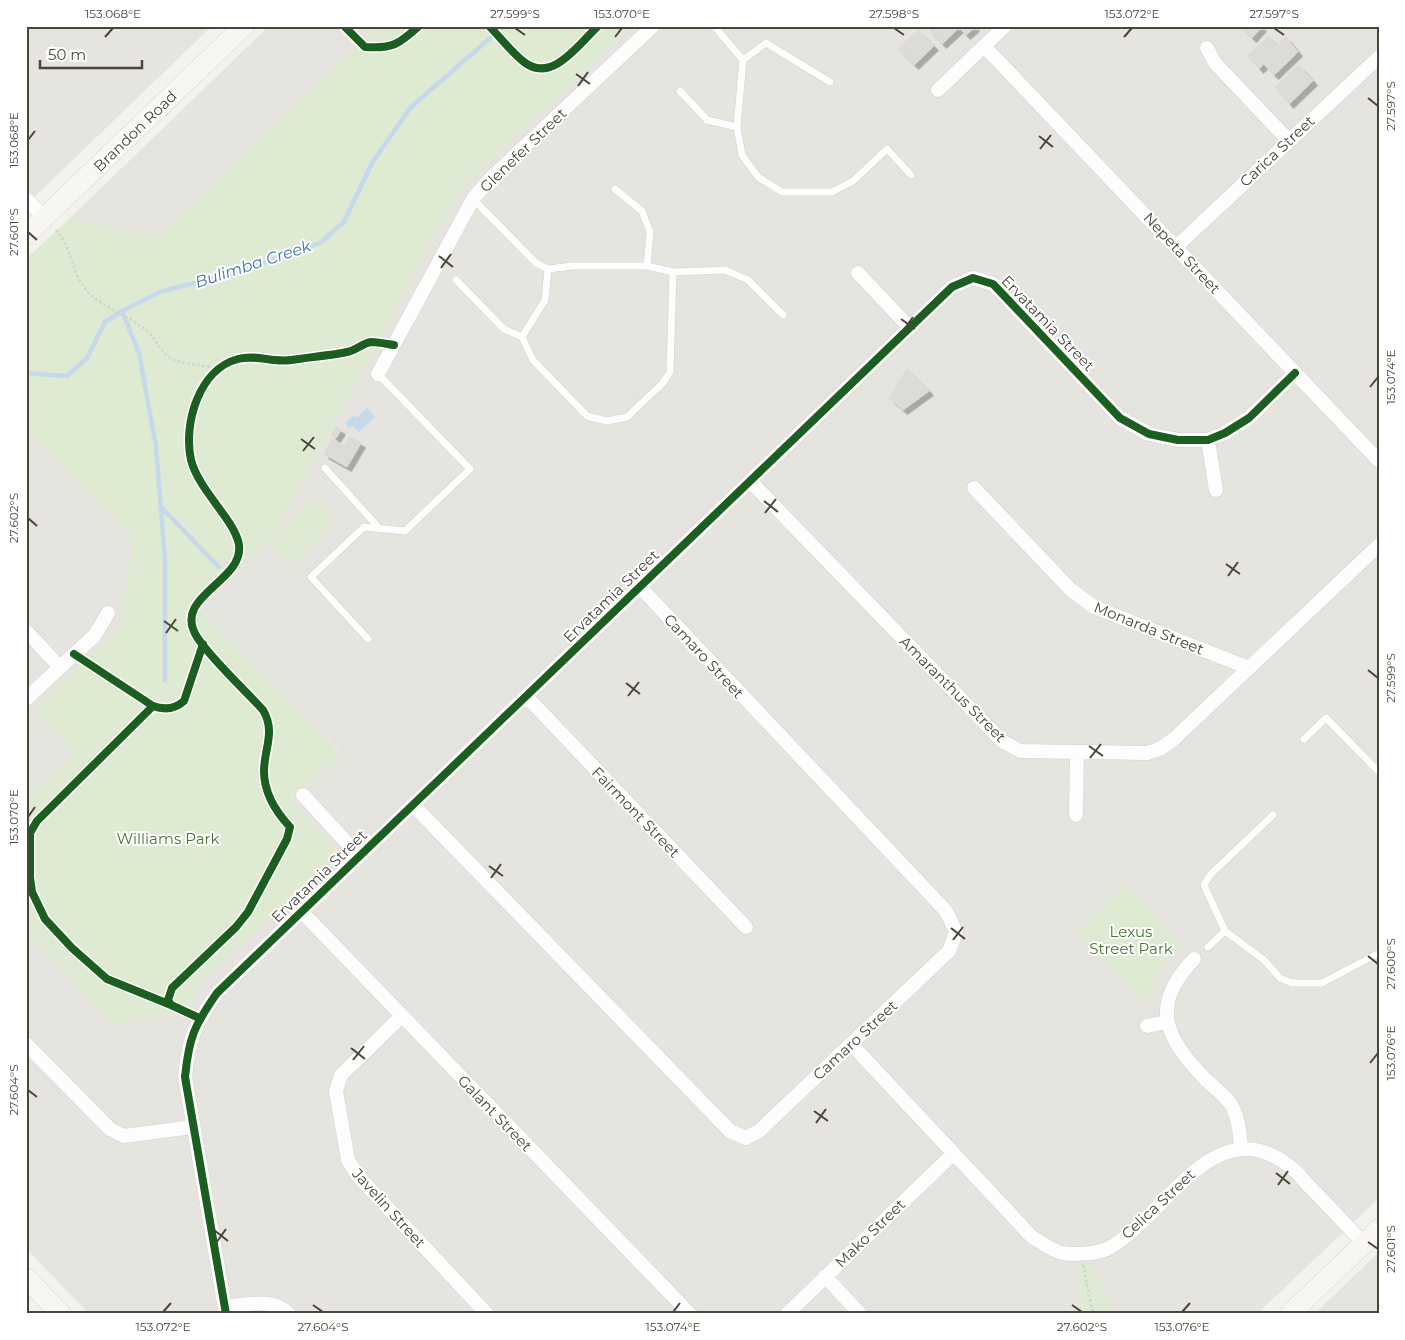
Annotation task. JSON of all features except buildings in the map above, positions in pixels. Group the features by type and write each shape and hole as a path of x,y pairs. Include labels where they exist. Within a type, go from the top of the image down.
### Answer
{"street":[{"name":"Brandon Road","path":"26,235 244,26"},
{"name":"Glenefer Street","path":"378,374 473,199 489,180 653,26"},
{"path":"938,90 1005,26"},
{"name":"Nepeta Street","path":"984,46 1177,246 1379,461"},
{"path":"1207,48 1216,63 1288,140"},
{"name":"Carica Street","path":"1177,246 1288,140 1379,57"},
{"path":"26,200 45,218"},
{"path":"858,273 910,328"},
{"name":"Ervatamia Street","path":"226,1311 185,1077 188,1044 199,1018 217,993 952,287 973,278 993,284 1120,418 1150,434 1178,440 1208,440 1225,433 1249,418 1295,373"},
{"path":"1208,440 1216,490"},
{"name":"Amaranthus Street","path":"750,481 1002,741 1020,751 1147,753 1160,749 1176,738 1378,548"},
{"name":"Monarda Street","path":"974,488 1071,590 1094,607 1249,668"},
{"name":"Camaro Street","path":"413,805 730,1131 746,1138 759,1131 949,951 956,932 946,911 640,587"},
{"path":"26,699 95,634 108,614"},
{"path":"26,631 60,667"},
{"name":"Fairmont Street","path":"526,696 746,927"},
{"path":"1076,815 1077,752"},
{"path":"303,796 359,856"},
{"name":"Galant Street","path":"301,912 690,1314"},
{"path":"1194,959 1181,973 1169,997 1166,1022 1173,1041 1232,1106 1239,1122 1241,1149"},
{"name":"Javelin Street","path":"401,1017 341,1075 336,1091 348,1160 358,1176 487,1314"},
{"path":"1147,1026 1166,1022"},
{"path":"26,1044 110,1129 124,1136 193,1127"},
{"name":"Celica Street","path":"851,1044 1032,1237 1061,1253 1082,1254 1106,1249 1128,1236 1197,1168 1216,1156 1241,1149 1265,1153 1288,1165 1364,1244"},
{"name":"Mako Street","path":"787,1314 953,1154"},
{"path":"1290,1314 1379,1229"},
{"path":"825,1276 860,1314"},
{"path":"26,1278 61,1314"},
{"path":"226,1311 267,1302 284,1308 289,1314"}],"lane":[{"path":"714,26 743,60 737,127 742,155 758,177 782,192 832,192 853,181 887,149 911,175"},
{"path":"743,60 766,43 830,82"},
{"path":"680,91 707,120 737,127"},
{"path":"615,189 642,211 650,232 647,266"},
{"path":"473,199 536,263 548,269 572,266 647,266 673,272 725,270 748,280 783,315"},
{"path":"522,337 545,300 548,269"},
{"path":"456,280 504,329 522,337 532,360 587,416 606,421 627,417 663,383 670,372 673,272"},
{"path":"368,640 311,577 364,527 405,531 470,469 378,374"},
{"path":"324,468 379,528"},
{"path":"1304,739 1326,718 1379,772"},
{"path":"1273,815 1210,875 1204,885 1225,930 1264,960 1280,978 1292,983 1322,983 1379,953"},
{"path":"1208,946 1225,930"}],"path":[{"path":"45,218 66,241 76,273 85,288 98,300 109,305 150,333 162,352 174,360 220,367"},
{"path":"212,375 220,367"},
{"path":"1082,1254 1093,1314"}],"shaded area":[{"path":"26,26 212,26 26,205"},
{"path":"269,26 380,26 157,238 70,218"},
{"path":"632,26 1379,26 1379,1198 1257,1314 1115,1314 1091,1265 1077,1268 1084,1314 89,1314 26,1248 26,930 113,1023 184,1013 203,980 338,853 291,801 341,753 200,608 275,534 461,187","holes":["1124,885 1182,946 1161,967 1146,1004"]},
{"path":"735,26 748,26 757,35 748,44 733,28"},
{"path":"702,37 710,46 664,89 657,81"},
{"path":"747,96 758,97 759,117 747,117"},
{"path":"878,131 886,140 848,176 839,167"},
{"path":"553,180 561,189 522,228 513,219"},
{"path":"655,232 666,232 666,253 656,253"},
{"path":"797,306 804,314 783,336 775,327"},
{"path":"408,335 417,340 403,369 392,364"},
{"path":"642,379 650,388 632,406 623,398"},
{"path":"26,429 133,539 121,626 34,710 74,753 26,798"},
{"path":"444,470 451,478 433,495 426,487"},
{"path":"324,479 353,510 346,517 316,486"},
{"path":"445,503 452,510 422,539 415,532"},
{"path":"350,515 357,523 303,575 296,566"},
{"path":"358,540 366,548 356,559 348,551"},
{"path":"373,620 384,632 376,641 365,628"},
{"path":"291,646 313,670 307,677 284,653"},
{"path":"1379,1252 1379,1314 1314,1314"}],"green space":[{"name":"Williams Park","path":"380,26 632,26 461,187 275,534 200,608 341,754 291,801 338,853 203,980 184,1013 113,1024 26,930 26,798 73,753 34,710 121,626 133,539 26,429 26,259 70,218 157,238"},
{"path":"311,500 318,500 333,516 333,522 293,562 286,563 272,546 272,540"},
{"name":"Lexus Street Park","path":"1124,884 1182,946 1161,967 1146,1004 1077,931"},
{"path":"1091,1265 1115,1314 1084,1314 1077,1268"}],"water":[{"path":"367,408 375,417 359,432 352,425 350,428 345,423 354,415 357,418"}],"waterway":[{"name":"Bulimba Creek","path":"26,373 67,376 87,358 105,322 122,311 162,291 229,275 320,243 344,222 372,163 410,108 504,26"},
{"path":"122,311 139,353 156,446 165,560 165,680"},
{"path":"163,509 219,567"}],"cycle path":[{"path":"344,26 365,47 382,47 395,44 419,26"},
{"path":"489,26 510,49 524,62 534,68 545,68 555,65 574,51 598,26"},
{"path":"226,1314 185,1077 188,1052 194,1032 217,993 952,287 973,278 993,284 1120,418 1149,434 1178,440 1208,440 1225,433 1249,418 1295,373"},
{"path":"199,1018 171,1005 168,1000 172,988 236,927 248,912 287,839 290,827 280,815 266,786 264,763 269,733 267,718 263,710 203,646 197,637 192,623 193,611 200,600 231,569 238,558 239,545 231,526 195,472 189,446 189,430 192,415 204,386 213,374 224,365 238,359 251,357 284,361 347,352 371,342 394,345"},
{"path":"74,654 153,706 169,708 177,706 184,701 203,644"},
{"path":"153,706 37,821 30,833 30,877 32,892 45,919 72,948 107,979 171,1005"}]}
